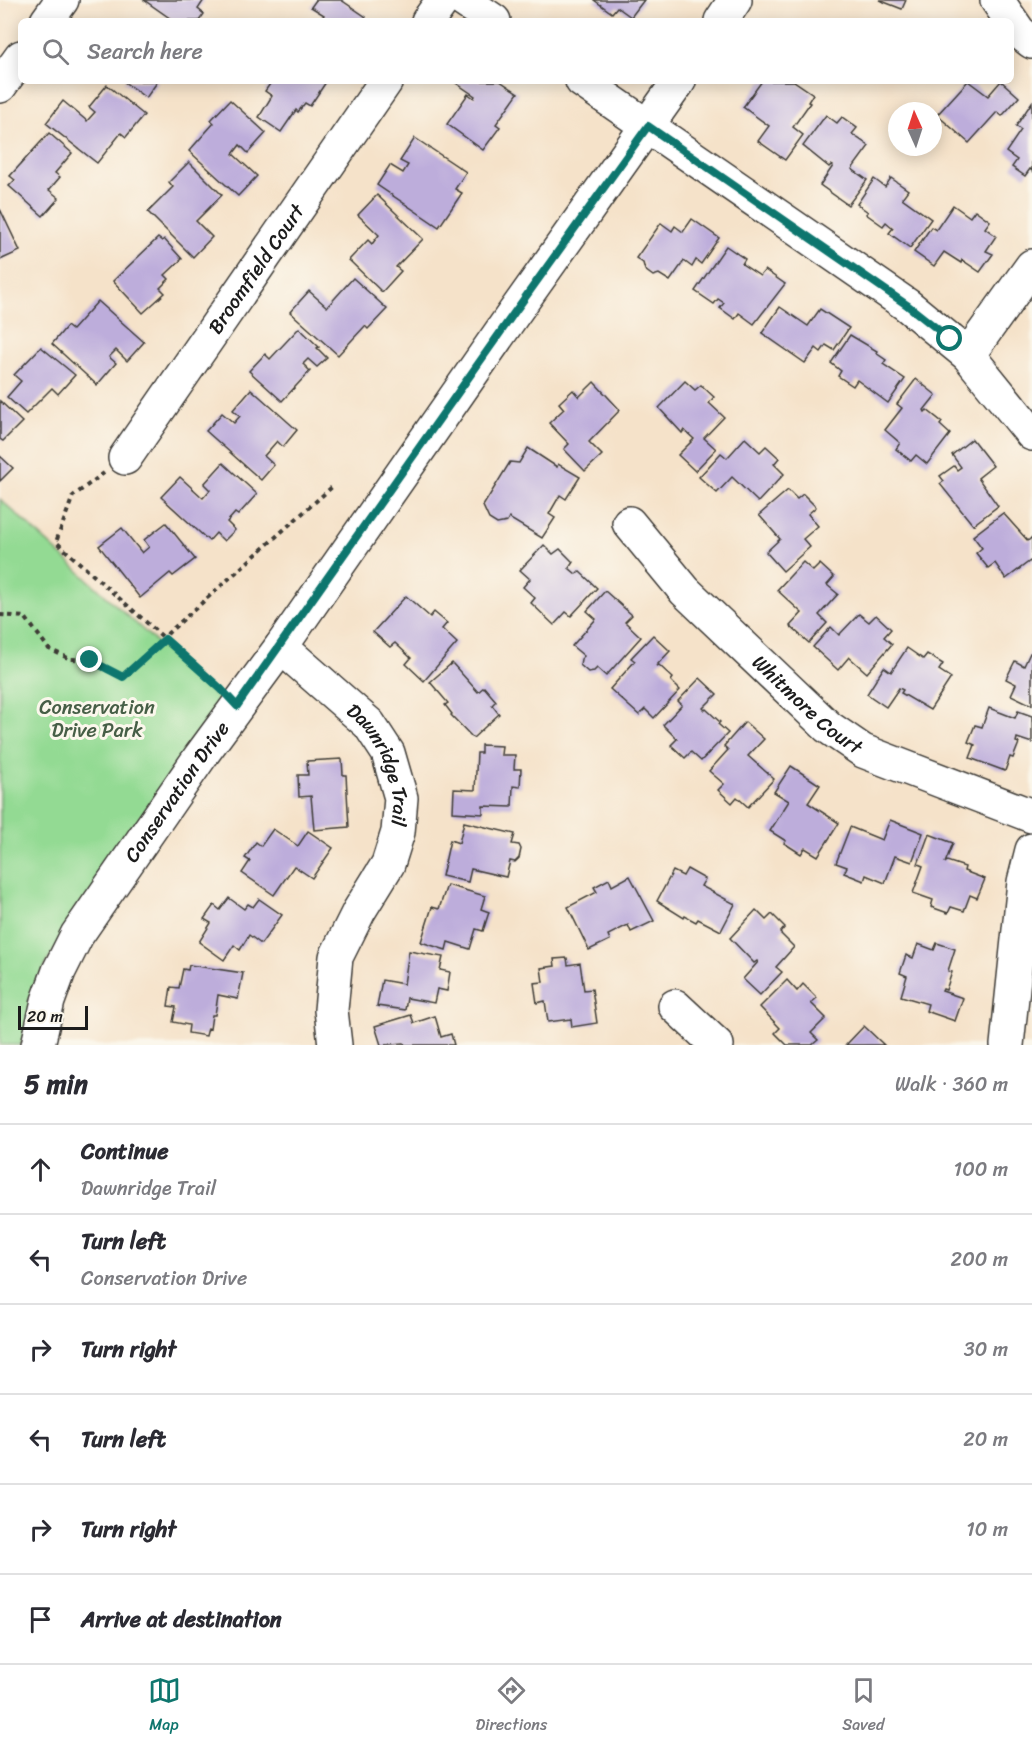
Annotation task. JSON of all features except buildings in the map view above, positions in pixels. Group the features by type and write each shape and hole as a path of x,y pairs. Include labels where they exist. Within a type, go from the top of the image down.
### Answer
{"street":[{"path":"49,18 62,0"},
{"path":"430,18 442,0"},
{"path":"463,0 490,18"},
{"path":"723,18 735,0"},
{"path":"997,0 1009,18"},
{"path":"1014,25 1032,42"},
{"path":"0,86 18,61"},
{"name":"Broomfield Court","path":"125,458 384,84"},
{"path":"586,84 907,305 968,355 1032,434"},
{"name":"Conservation Drive","path":"38,1045 48,1001 59,970 77,936 677,84"},
{"path":"968,355 1032,266"},
{"name":"Whitmore Court","path":"629,523 685,591 828,727 863,750 1032,816"},
{"name":"Dawnridge Trail","path":"281,647 369,724 388,753 401,798 398,832 388,864 358,910 336,957 331,1010 335,1045"},
{"path":"1007,1045 1024,882 1032,850"},
{"path":"675,1006 717,1045"}],"path":[{"path":"125,458 73,496 56,542 221,689 237,706"},
{"path":"0,615 25,617 49,649 70,659 90,660 123,677 165,639 168,633 333,486"}],"green space":[{"name":"Conservation Drive Park","path":"0,499 224,704 46,963 21,1045 0,1045"}],"route":[{"path":"90,660 123,677 165,639 237,706 648,126 907,305 950,339"}]}
